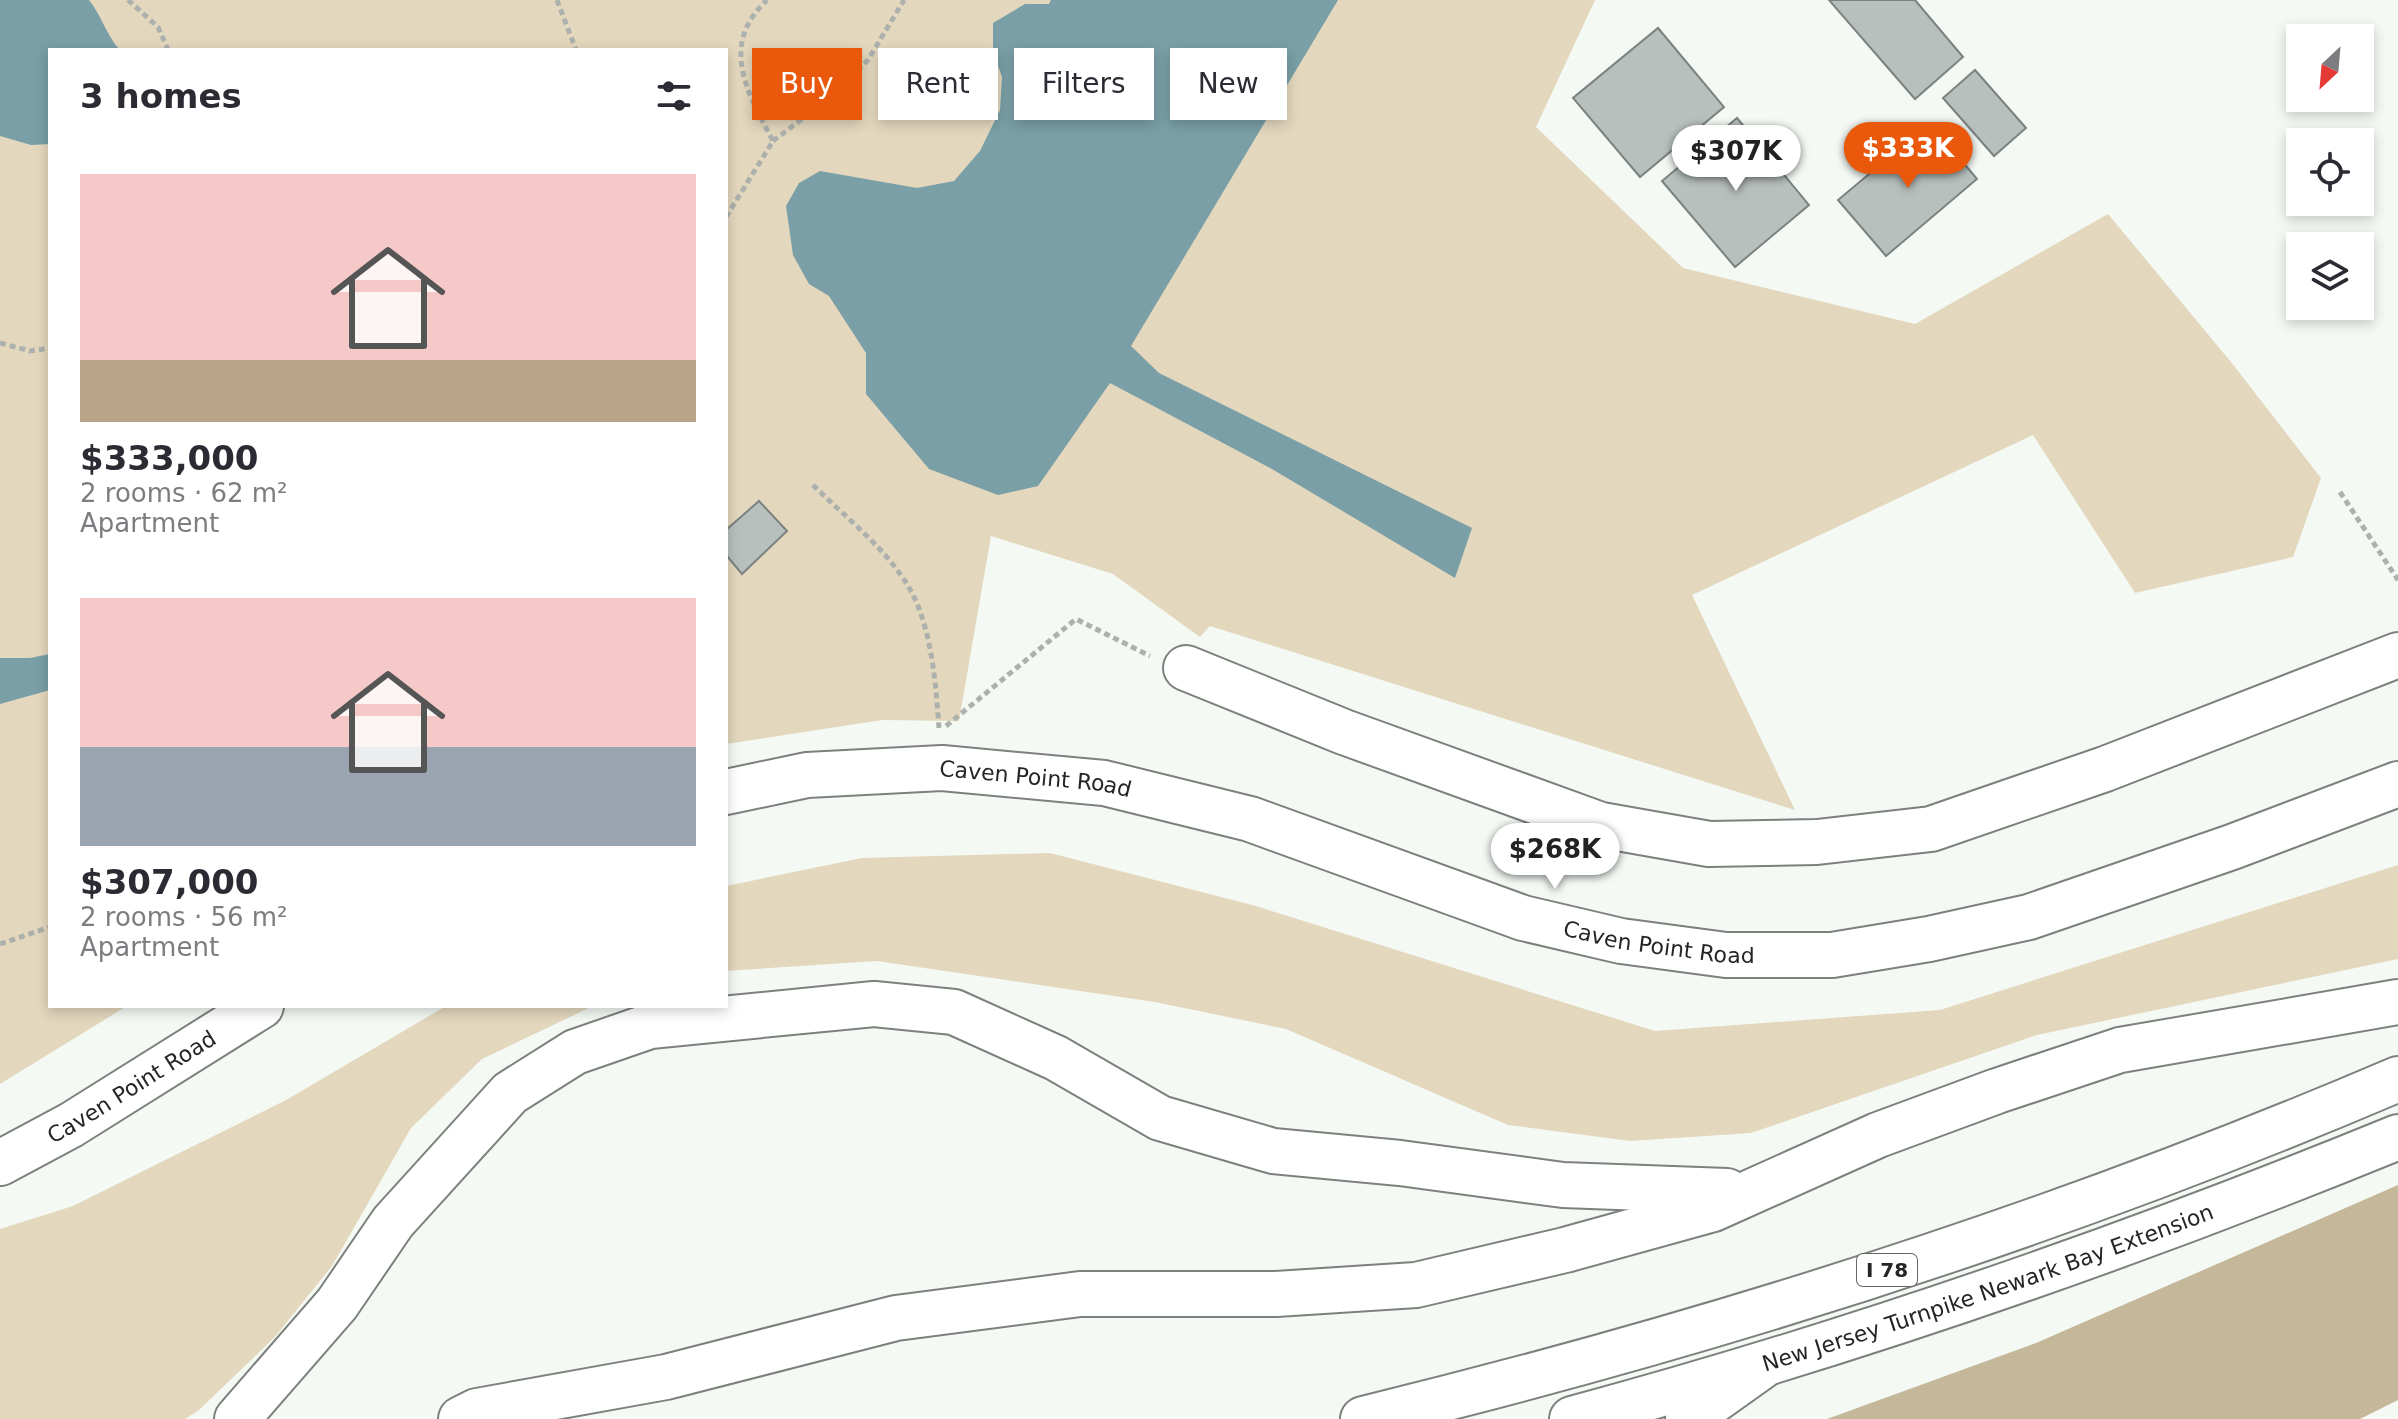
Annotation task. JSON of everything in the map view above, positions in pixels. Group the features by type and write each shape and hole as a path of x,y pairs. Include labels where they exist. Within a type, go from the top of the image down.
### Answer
{"main road":[{"path":"1173,664 1344,732 1601,825 1709,844 1817,842 1931,829 2105,769 2398,655"},
{"name":"Caven Point Road","path":"728,792 807,775 942,768 1104,783 1250,819 1537,921 1621,941 1726,955 1832,955 1929,939 2029,917 2232,847 2398,784"},
{"path":"461,1419 477,1411 666,1377 912,1316 1080,1294 1276,1294 1416,1285 1565,1250 1713,1209 1878,1135 2120,1050 2398,1002"},
{"path":"237,1419 337,1304 393,1222 510,1093 575,1052 650,1026 874,1004 954,1012 1056,1058 1160,1118 1273,1151 1400,1163 1563,1185 1750,1192"},
{"name":"Caven Point Road","path":"0,1163 71,1125 258,1008"},
{"name":"I 78","path":"1363,1419 1649,1344 1896,1267 2140,1181 2398,1079"},
{"name":"New Jersey Turnpike Newark Bay Extension","path":"1572,1419 1765,1364 1932,1311 2092,1255 2398,1137"},
{"path":"1688,1419 1765,1364"}],"path":[{"path":"128,0 158,27 167,48"},
{"path":"557,0 575,48"},
{"path":"767,0 754,12 741,38 740,65 753,103 773,141"},
{"path":"728,214 773,141 835,94 868,60 904,0"},
{"path":"0,343 30,351 48,348"},
{"path":"813,485 891,563 917,604 931,654 939,732 1076,619 1173,664"},
{"path":"2340,492 2398,580"},
{"path":"0,944 48,928"}],"shaded area":[{"path":"0,0 1595,0 1536,127 1683,268 1915,324 2108,214 2231,362 2321,478 2293,557 2135,593 2033,435 1692,595 1795,810 1210,626 1200,637 1113,574 991,536 959,721 882,720 728,744 728,48 48,48 48,1008 124,1008 0,1084"},
{"path":"1050,853 1256,906 1655,1031 1940,1010 2398,865 2398,959 2037,1035 1751,1133 1630,1141 1508,1125 1286,1029 1155,1002 877,961 728,971 728,886 862,858"},
{"path":"443,1008 589,1008 482,1059 411,1128 332,1266 274,1338 199,1410 185,1419 0,1419 0,1229 73,1206 288,1099"},
{"path":"2398,1185 2398,1400 2360,1419 1827,1419 2036,1343"}],"water":[{"path":"0,0 89,0 118,48 48,48 48,144 31,145 0,136"},
{"path":"1051,0 1338,0 1287,85 1287,48 1170,48 1170,120 1266,120 1131,346 1159,373 1472,528 1455,578 1272,469 1110,383 1038,486 998,495 929,469 866,394 866,353 829,296 809,284 793,255 786,206 799,183 820,171 917,188 954,181 980,151 995,120 998,120 1002,77 998,66 998,48 993,48 993,23 1025,4 1049,4"},
{"path":"48,654 48,691 0,704 0,658"}],"building":[{"path":"1829,0 1915,0 1963,57 1915,99"},
{"path":"1658,28 1724,107 1640,177 1573,98"},
{"path":"1975,70 2026,128 1994,156 1943,98"},
{"path":"1737,118 1809,205 1735,267 1662,181"},
{"path":"1930,123 1977,179 1886,256 1838,200"},
{"path":"759,501 787,531 742,574 728,557 728,528"}]}
